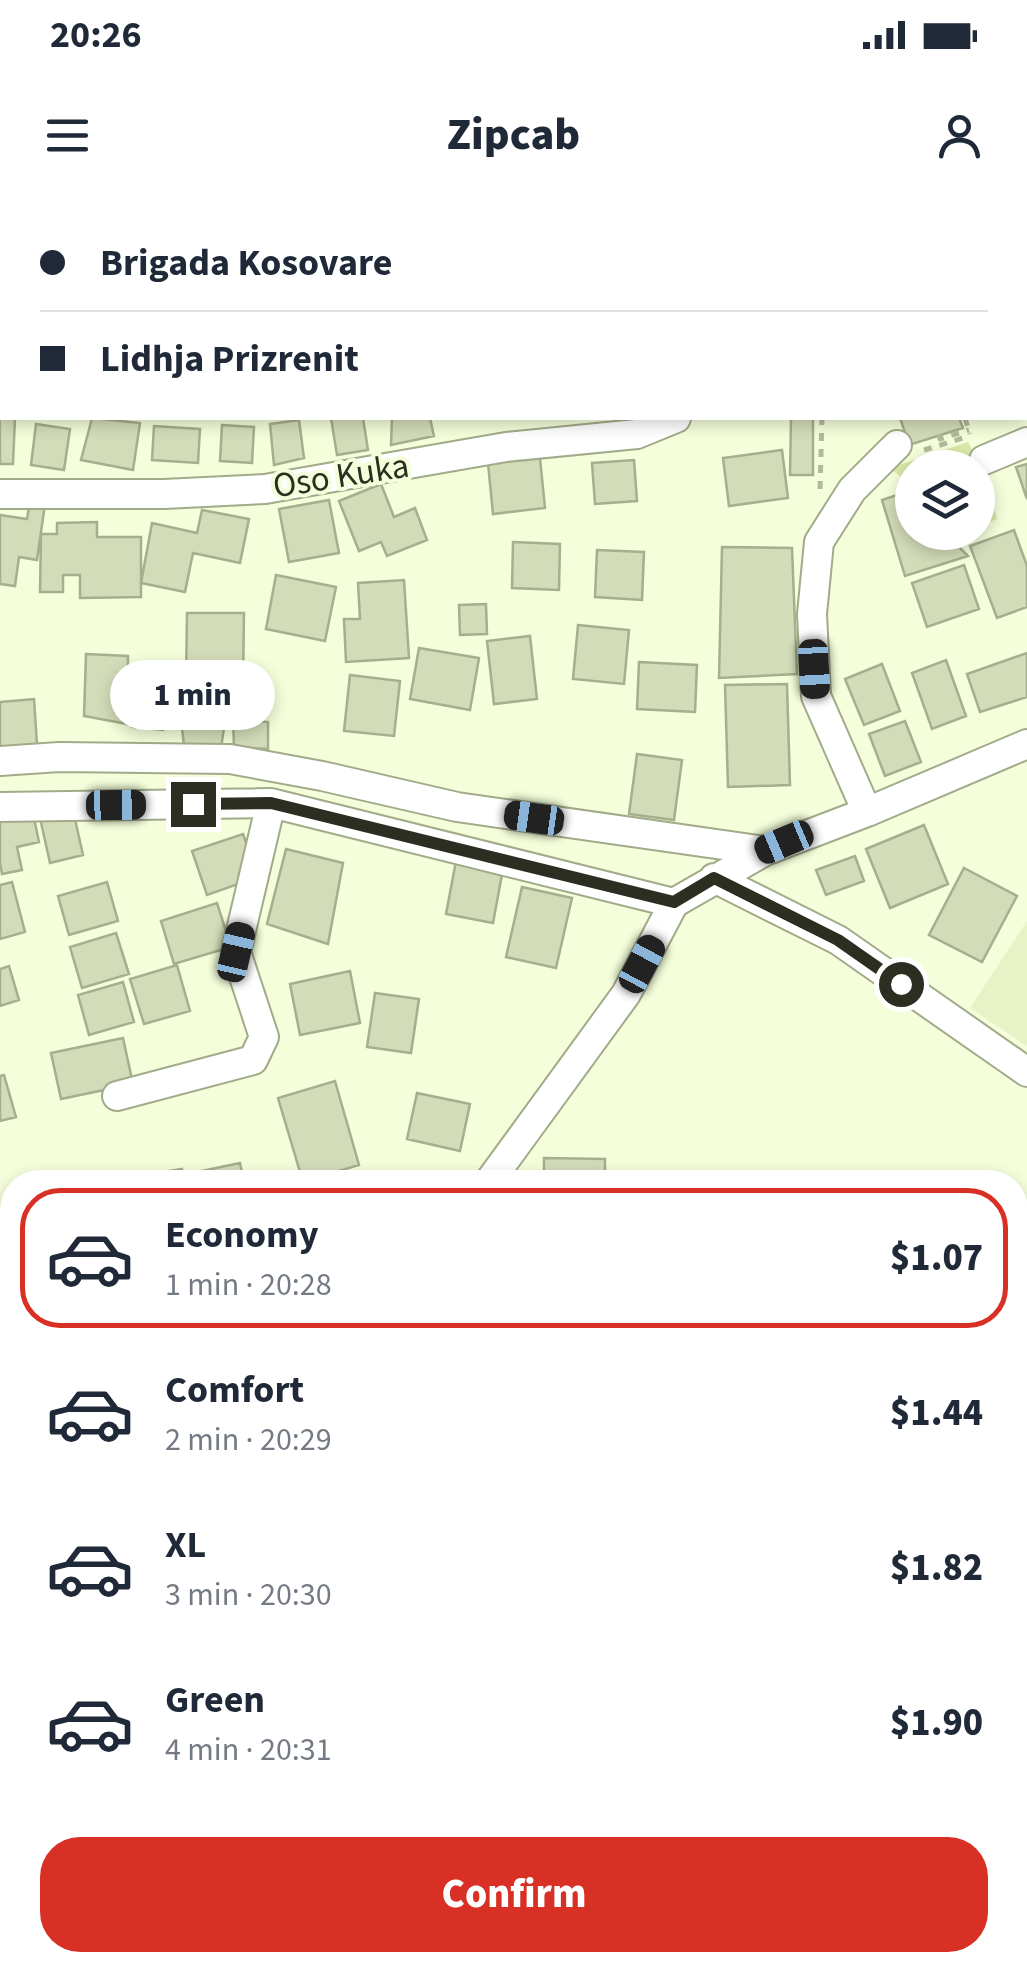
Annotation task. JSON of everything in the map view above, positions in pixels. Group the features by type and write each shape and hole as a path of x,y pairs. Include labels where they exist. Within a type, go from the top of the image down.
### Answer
{"street":[{"name":"Oso Kuka","path":"0,494 164,494 265,489 506,446 637,434 671,420"},
{"path":"995,455 1027,442"},
{"path":"867,812 816,696 812,614 819,542 852,490 909,448"},
{"path":"498,1170 626,994 674,902 775,847 1027,744"},
{"path":"0,760 230,759 457,807 775,847"},
{"path":"0,807 271,803 674,902"},
{"path":"116,1096 253,1060 264,1037 236,952 271,803"},
{"path":"714,878 838,940 1027,1072"}],"path":[{"path":"820,488 822,420"},
{"path":"909,448 970,436 966,420"},
{"path":"939,435 940,439 969,430"}],"shaded area":[{"path":"968,442 973,450 944,450"},
{"path":"1027,921 1027,1046 970,1008"}],"building":[{"path":"0,420 15,420 13,464 0,464"},
{"path":"91,420 140,423 133,470 81,460"},
{"path":"299,420 304,458 274,465 270,424"},
{"path":"331,420 363,420 368,450 337,455"},
{"path":"392,420 430,420 434,436 391,445"},
{"path":"791,420 813,420 813,475 790,475"},
{"path":"901,420 960,420 963,428 909,445"},
{"path":"36,424 70,429 64,470 31,465"},
{"path":"222,425 254,427 252,463 220,461"},
{"path":"154,426 200,429 198,463 152,460"},
{"path":"782,450 788,498 729,506 723,458"},
{"path":"540,458 545,508 493,514 488,463"},
{"path":"634,460 637,501 595,504 592,463"},
{"path":"1027,464 1027,499 1016,467"},
{"path":"381,484 394,517 415,508 427,540 387,556 381,542 359,551 339,501"},
{"path":"895,496 895,543 882,500"},
{"path":"329,500 339,553 289,562 279,509"},
{"path":"30,502 45,504 37,560 19,557 15,586 0,584 0,515 27,519"},
{"path":"202,510 249,519 240,563 193,553 185,592 141,583 152,523 197,533"},
{"path":"97,522 97,537 141,537 141,597 80,598 80,575 63,575 63,592 40,592 41,534 57,534 57,523"},
{"path":"1014,530 1027,566 1027,607 997,618 972,550 995,550 995,537"},
{"path":"513,542 560,544 559,590 512,588"},
{"path":"722,547 792,548 797,674 719,678"},
{"path":"597,550 644,552 642,600 595,597"},
{"path":"897,550 962,550 968,556 905,576"},
{"path":"964,565 979,609 927,627 912,583"},
{"path":"276,575 336,587 325,641 266,629"},
{"path":"404,580 409,658 346,662 344,619 360,619 358,583"},
{"path":"486,604 487,634 460,635 459,605"},
{"path":"187,613 244,613 243,682 186,681"},
{"path":"578,625 629,630 624,684 573,679"},
{"path":"530,636 537,699 494,704 487,641"},
{"path":"419,648 479,658 470,710 410,699"},
{"path":"1027,653 1027,697 980,712 967,674"},
{"path":"86,654 128,656 127,724 84,716"},
{"path":"946,660 966,716 932,729 912,673"},
{"path":"639,662 697,665 695,712 637,709"},
{"path":"882,664 900,711 864,725 845,679"},
{"path":"350,675 400,681 394,736 344,731"},
{"path":"139,676 184,681 180,716 165,714 163,730 132,727"},
{"path":"787,684 790,785 728,787 725,685"},
{"path":"34,699 37,744 0,747 0,702"},
{"path":"233,718 268,722 268,749 234,747"},
{"path":"181,719 225,722 221,748 184,746"},
{"path":"905,721 921,762 885,776 869,734"},
{"path":"637,754 682,760 674,820 629,814"},
{"path":"73,810 83,855 50,863 40,818"},
{"path":"33,813 39,842 17,847 22,870 2,874 0,820"},
{"path":"924,825 948,884 890,908 866,849"},
{"path":"243,834 258,877 207,895 192,851"},
{"path":"286,849 343,863 328,944 267,924"},
{"path":"855,856 864,881 826,895 816,870"},
{"path":"456,861 503,869 493,923 446,914"},
{"path":"964,868 1017,896 982,962 929,935"},
{"path":"12,882 25,932 0,939 0,885"},
{"path":"107,882 118,921 69,935 58,896"},
{"path":"522,887 572,898 556,968 506,957"},
{"path":"217,903 231,947 174,964 161,921"},
{"path":"116,933 129,974 82,988 70,947"},
{"path":"177,965 190,1011 144,1024 130,979"},
{"path":"9,966 19,1000 0,1006 0,969"},
{"path":"350,971 360,1023 300,1035 290,984"},
{"path":"123,982 134,1022 89,1035 78,995"},
{"path":"375,993 419,999 411,1053 367,1047"},
{"path":"123,1038 133,1084 61,1099 51,1053"},
{"path":"4,1075 16,1117 0,1121 0,1076"},
{"path":"335,1081 359,1165 343,1170 299,1170 278,1098"},
{"path":"417,1093 470,1104 460,1151 407,1139"},
{"path":"544,1158 605,1159 605,1170 544,1170"},
{"path":"240,1163 241,1170 207,1170"}],"route":[{"path":"193,804 271,803 674,902 714,878 838,940 901,984"}]}
